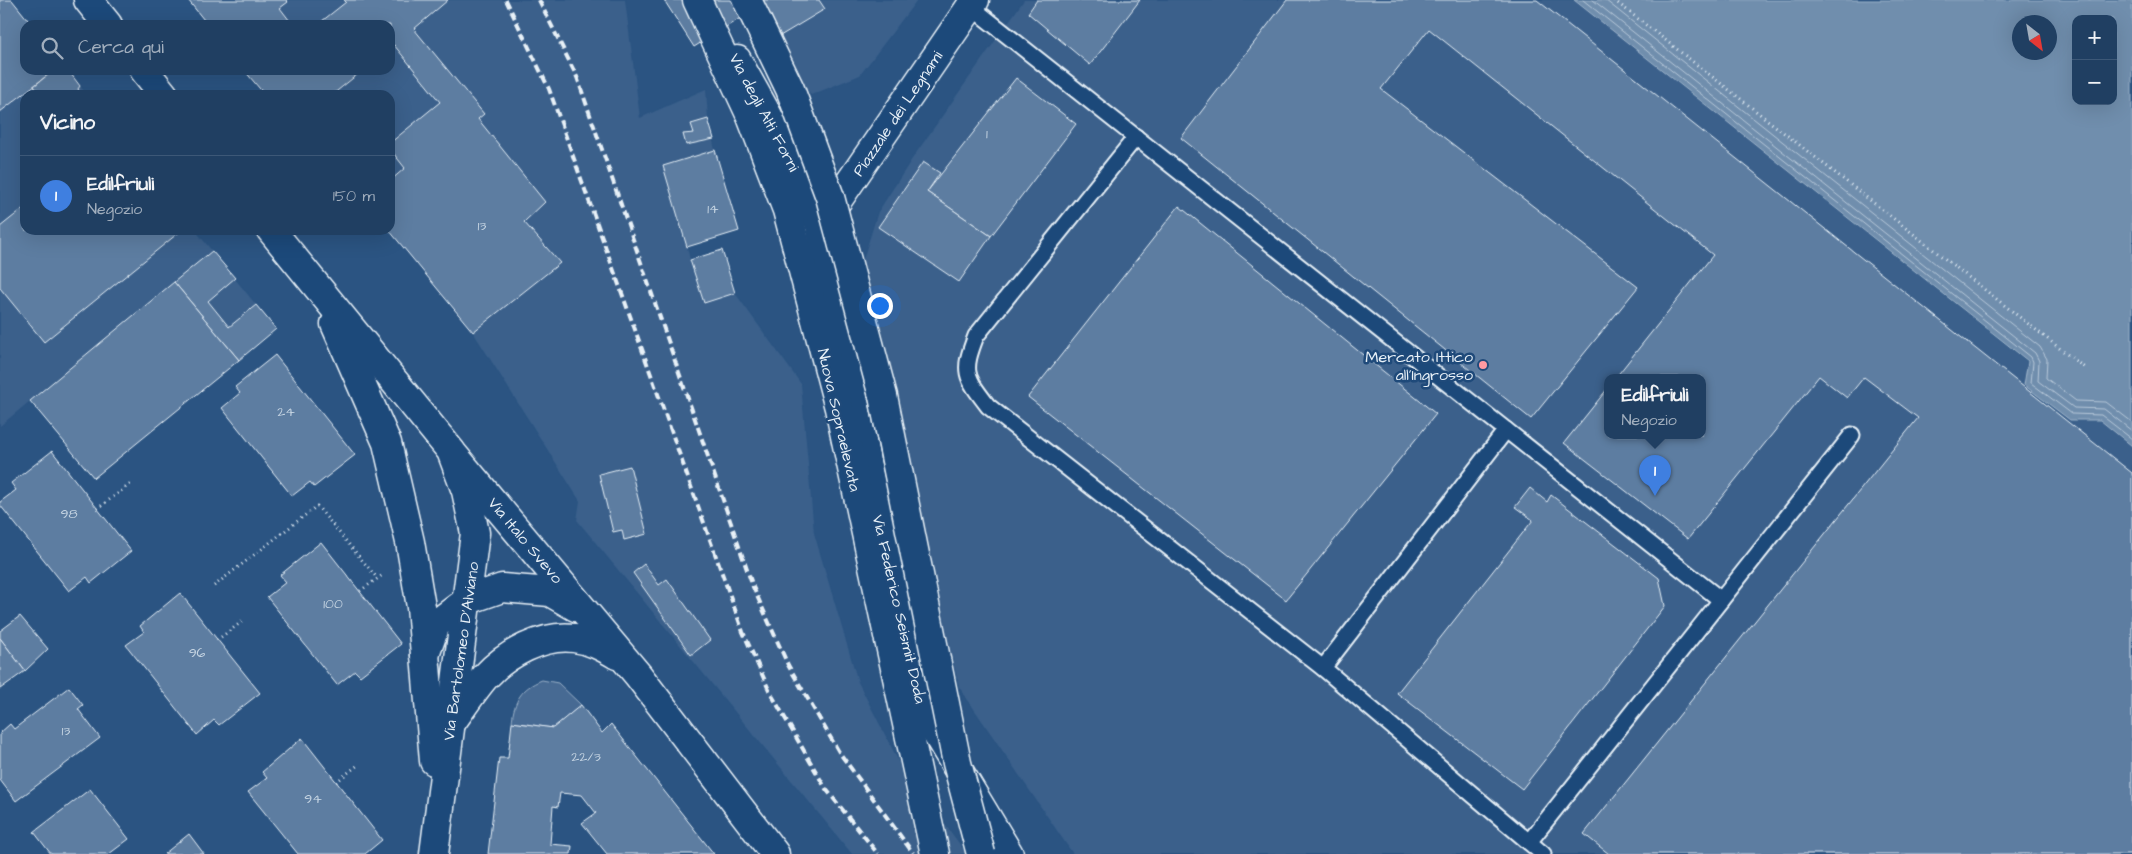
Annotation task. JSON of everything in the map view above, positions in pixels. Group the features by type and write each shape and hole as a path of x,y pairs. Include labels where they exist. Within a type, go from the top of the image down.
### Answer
{"main road":[{"path":"88,0 104,20"},
{"name":"Nuova Sopraelevata","path":"697,0 750,114 787,210 840,408 935,854"},
{"name":"Via degli Alti Forni","path":"703,0 776,130 809,195 820,226"},
{"path":"747,0 790,89 830,197 882,396 957,763 981,854"},
{"name":"Piazzale dei Legnami","path":"820,226 973,3"},
{"path":"148,75 160,90"},
{"name":"Via Federico Seismit Doda","path":"820,226 866,461 923,711 1009,854"},
{"name":"Via Italo Svevo","path":"276,235 451,451 625,660 775,854"},
{"path":"322,293 387,443 410,542 421,607 438,810"},
{"name":"Via Bartolomeo D'Alviano","path":"434,854 438,810 468,600 475,533 466,491 451,451"},
{"path":"425,655 436,624 468,600 502,588 550,592 586,612"},
{"path":"450,723 486,677 505,659 546,640 573,638 596,643 625,660"}],"lane":[{"path":"973,3 1136,137 1721,600"},
{"path":"1136,137 976,336 966,362 972,385 988,406 1324,668 1543,854"},
{"path":"1324,668 1506,430"},
{"path":"1529,842 1852,435"}],"path":[{"path":"1614,0 2086,369"},
{"path":"97,508 132,483"},
{"path":"214,586 317,506 377,578"},
{"path":"360,591 390,570"},
{"path":"217,640 243,621"},
{"path":"336,782 358,765"}],"shaded area":[{"path":"188,0 625,0 640,118 706,89 708,119 715,150 739,231 687,247 690,260 722,250 735,293 801,384 814,533 858,682 899,762 967,854 852,854 577,520 580,501 473,332 393,235 395,235 395,90 261,90 248,75 395,75 395,20 204,20"},
{"path":"735,0 917,0 860,75 811,95 756,20"},
{"path":"1024,0 1574,0 2028,362 2024,385 2070,420 2100,420 2132,446 2132,854 1073,854 959,687 861,266 878,212 914,156"},
{"path":"48,75 72,75 83,90 28,90"},
{"path":"20,96 20,235 199,235 276,329 94,478 30,401 0,426 0,112"},
{"path":"542,680 558,683 581,705 553,728 512,722 520,696 529,687"}],"water":[{"path":"1574,0 2132,0 2132,446 2100,420 2070,420 2024,385 2028,361"}],"building":[{"path":"0,0 12,0 28,20 20,20 20,75 48,75 28,90 20,90 20,96 0,112"},
{"path":"188,0 286,0 288,2 280,8 289,20 204,20"},
{"path":"344,0 448,0 414,29 484,114 478,119 545,202 524,222 560,263 473,332 393,235 395,235 395,177 405,168 395,155 395,139 440,102 395,46 395,20 323,20 346,2"},
{"path":"664,0 731,0 742,17 694,47"},
{"path":"736,0 819,0 825,9 765,45"},
{"path":"1037,0 1140,0 1090,65 1028,13"},
{"path":"1287,0 1537,0 2132,473 2132,854 1609,854 1584,834 1918,418 1864,377 1847,398 1819,376 1688,539 1564,443 1604,393 1604,439 1706,439 1706,374 1618,374 1713,255 1429,29 1381,89 1638,287 1531,419 1181,138"},
{"path":"48,75 72,75 80,86 79,90 37,90 34,86"},
{"path":"248,75 357,75 338,90 261,90"},
{"path":"1016,78 1076,124 991,236 927,192"},
{"path":"708,119 714,139 686,145 683,134 694,133 691,124"},
{"path":"715,150 739,231 687,247 663,166"},
{"path":"923,162 940,173 927,192 991,236 959,282 878,227"},
{"path":"1179,206 1436,414 1286,600 1028,397"},
{"path":"20,211 20,235 176,235 44,342 0,288 0,227"},
{"path":"722,250 735,293 704,303 690,260"},
{"path":"212,251 235,278 208,301 229,327 256,305 276,329 239,360 174,282"},
{"path":"174,282 239,360 94,478 30,401"},
{"path":"275,355 355,455 314,487 310,482 292,496 222,408 240,393 235,387"},
{"path":"52,451 131,551 91,583 87,577 69,591 0,505 0,502 16,490 11,483"},
{"path":"630,466 647,534 624,540 622,530 613,532 599,474"},
{"path":"1530,488 1547,502 1551,495 1659,578 1665,606 1522,789 1397,693 1533,520 1515,507"},
{"path":"321,542 401,644 360,676 355,671 337,685 267,597 286,582 280,575"},
{"path":"644,564 659,585 667,579 710,640 691,655 633,573"},
{"path":"180,593 260,693 219,725 214,720 197,735 126,645 144,632 140,626"},
{"path":"20,616 48,649 25,671 0,638 0,631"},
{"path":"0,638 25,671 0,689"},
{"path":"69,687 83,705 78,709 100,738 16,801 0,780 0,733 10,724 14,729"},
{"path":"581,705 602,733 611,724 714,854 607,854 582,823 596,813 582,795 560,793 558,807 553,806 550,844 572,846 571,854 488,854 499,758 508,758 512,722 553,728"},
{"path":"302,738 382,840 365,854 298,854 248,792 267,778 262,772"},
{"path":"90,789 129,839 109,854 51,854 34,832"},
{"path":"189,834 204,854 164,854"}],"railway":[{"path":"506,0 549,89 743,632 770,692 826,789 878,854"},
{"path":"539,0 577,77 753,587 788,665 839,752 913,853"}],"place":[{"name":"Mercato Ittico all'Ingrosso","path":"1483,365"},
{"name":"Edilfriuli","path":"1655,496"}]}
